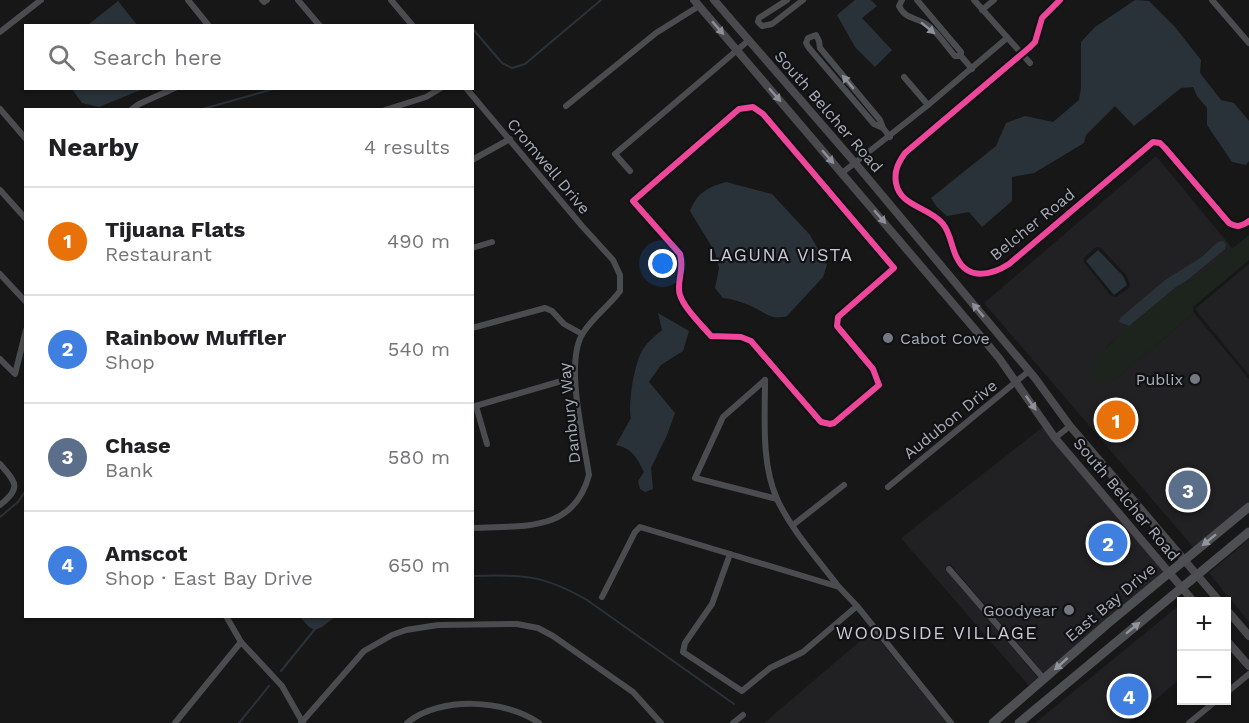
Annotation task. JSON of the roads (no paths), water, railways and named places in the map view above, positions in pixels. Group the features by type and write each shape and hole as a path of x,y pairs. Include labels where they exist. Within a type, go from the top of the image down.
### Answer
{"main road":[{"name":"South Belcher Road","path":"714,0 856,164 1029,371 1070,426 1216,597"},
{"name":"South Belcher Road","path":"696,3 978,333 1017,382 1055,438 1190,597"},
{"name":"East Bay Drive","path":"993,723 1249,507"},
{"name":"East Bay Drive","path":"1019,723 1249,532"},
{"path":"1231,614 1249,636"},
{"path":"1231,645 1249,666"}],"street":[{"path":"188,0 207,24"},
{"path":"262,0 264,2 267,0"},
{"path":"298,0 318,24"},
{"path":"392,0 411,24"},
{"path":"787,0 759,18 758,22 762,26 772,24 802,0"},
{"path":"902,0 899,6 907,17 927,25 955,56 961,56"},
{"path":"917,0 961,52 961,56 972,69"},
{"path":"974,0 1030,63"},
{"path":"982,10 994,0"},
{"name":"Belcher Road","path":"1060,0 1042,18 1035,42 906,153 898,163 895,176 902,196 918,208 936,217 943,224 949,233 957,259 964,267 974,273 984,274 997,272 1153,142 1160,143 1166,148 1229,223 1240,226 1249,221"},
{"path":"1212,0 1249,43"},
{"path":"0,32 39,1"},
{"path":"566,106 696,3"},
{"path":"883,128 874,124 809,48 806,43 808,38 816,35 820,48 880,120 890,137"},
{"path":"842,173 890,137 1007,39"},
{"path":"630,171 615,154 749,40"},
{"path":"904,77 928,105"},
{"path":"134,108 170,90"},
{"path":"391,108 426,97 438,90"},
{"name":"Cromwell Drive","path":"468,90 613,260"},
{"path":"753,107 763,114 825,186 894,268 838,317 837,326 873,369 879,385 830,424 821,422 751,341 741,336 711,336 679,297 683,265 680,254 633,201 739,109 753,107"},
{"path":"0,109 24,136"},
{"path":"474,159 510,139"},
{"path":"0,190 24,217"},
{"path":"474,248 492,242"},
{"name":"Danbury Way","path":"474,528 537,524 566,514 585,489 589,475 575,377 576,351 582,334 620,291 620,274 613,260"},
{"path":"0,274 24,300"},
{"path":"474,327 545,308 552,311 564,324 582,334"},
{"path":"0,359 15,374 24,338"},
{"name":"Audubon Drive","path":"888,487 1029,371"},
{"path":"487,444 474,407 575,377"},
{"path":"777,499 695,478 723,417 765,380 768,466 777,499 793,525 838,586 857,606 951,723"},
{"path":"1055,438 1070,426"},
{"path":"0,464 14,480 15,488 9,498 0,505"},
{"path":"793,525 844,485"},
{"path":"602,597 635,532 640,527 838,586"},
{"path":"730,554 712,604 686,643 683,652 742,691 770,668 802,652 857,606"},
{"path":"949,569 1044,679"},
{"path":"227,618 241,642 282,686 302,722 364,651 378,642 406,630 438,625 517,624 538,628 554,636 633,692 661,723"},
{"path":"438,618 438,625"},
{"path":"175,723 241,642"},
{"path":"1231,690 1249,674"},
{"path":"407,723 428,710 474,704 502,706 516,710 539,723"},
{"path":"1189,723 1211,705"},
{"path":"734,723 743,715"}],"waterway":[{"path":"474,30 502,63 512,68 525,64 601,0"},
{"path":"206,108 270,90"},
{"path":"0,517 18,502 24,493"},
{"path":"474,576 519,576 558,585 587,600 734,704"},
{"path":"281,671 315,629"},
{"path":"239,723 269,686"}],"place":[{"name":"Cabot Cove","path":"888,338"},
{"name":"Publix","path":"1195,379"},
{"name":"Tijuana Flats","path":"1116,420"},
{"name":"Chase","path":"1188,490"},
{"name":"Rainbow Muffler","path":"1108,543"},
{"name":"Goodyear","path":"1069,610"},
{"name":"Amscot","path":"1129,696"}],"district":[{"name":"LAGUNA VISTA","path":"781,255"},
{"name":"WOODSIDE VILLAGE","path":"937,633"}]}
